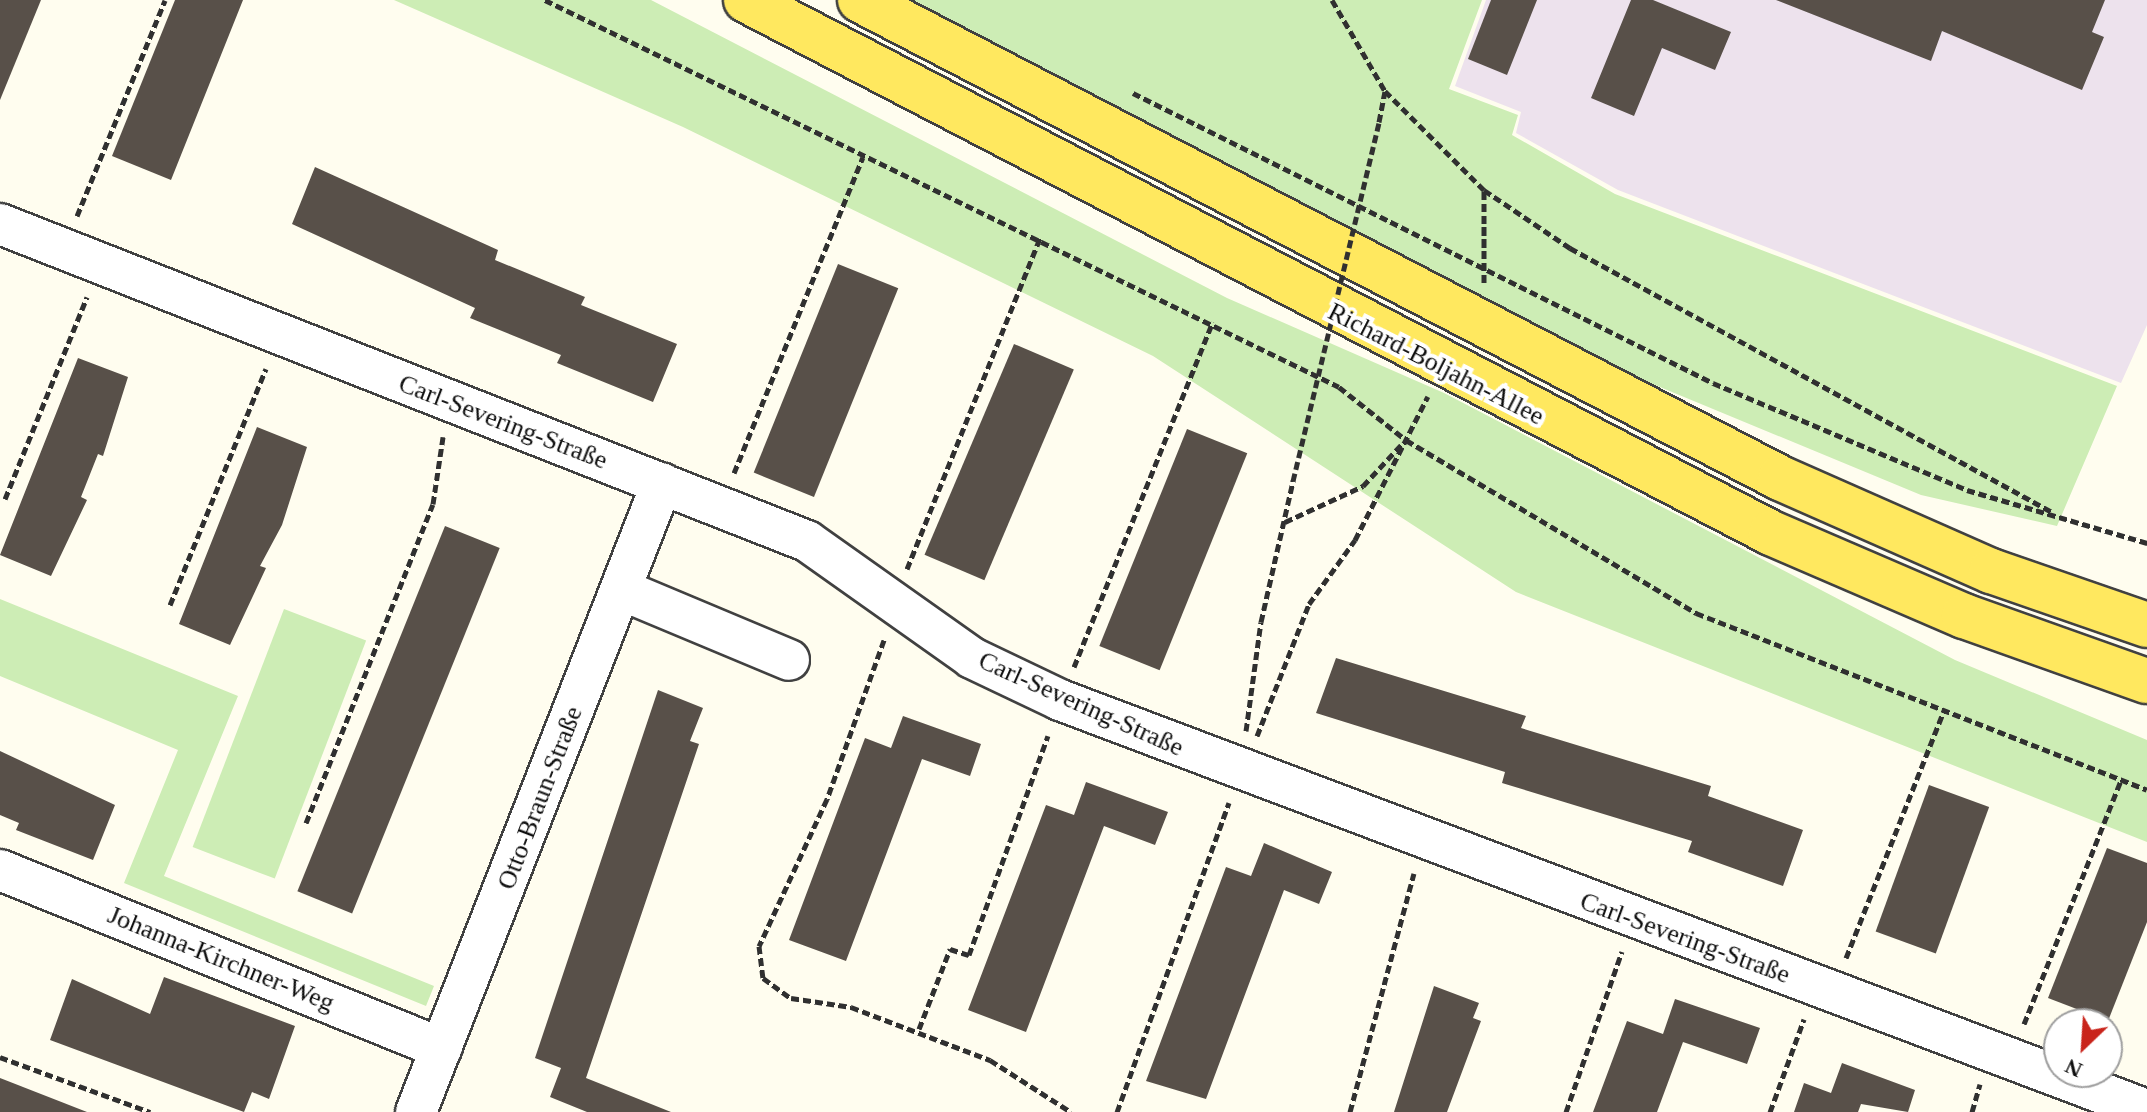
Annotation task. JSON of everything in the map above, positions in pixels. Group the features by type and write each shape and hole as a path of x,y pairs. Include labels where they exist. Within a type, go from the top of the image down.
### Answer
{"main road":[{"name":"Richard-Boljahn-Allee","path":"746,0 1771,533 1964,616 2147,681"},
{"name":"Richard-Boljahn-Allee","path":"860,0 1592,387 1991,571 2147,625"},
{"name":"Richard-Boljahn-Allee","path":"1991,571 2147,601"}],"street":[{"name":"Carl-Severing-Straße","path":"0,224 99,267 721,503 807,541 972,658 1060,700 1633,920 2147,1110"},
{"name":"Otto-Braun-Straße","path":"416,1112 662,483"},
{"path":"622,590 789,660"},
{"name":"Johanna-Kirchner-Weg","path":"0,870 441,1048"}],"path":[{"path":"63,251 165,0"},
{"path":"545,0 863,157 1041,236 1339,387 1406,440 1696,613 2147,790"},
{"path":"1332,0 1385,91 1484,190 1570,248 2053,513"},
{"path":"1123,89 1727,389 1967,490 2147,543"},
{"path":"1239,771 1293,481 1385,91"},
{"path":"721,503 863,157"},
{"path":"1484,190 1489,273"},
{"path":"1041,236 897,604 827,799 759,946 763,978 791,998 851,1007 919,1029 990,1060 1071,1112"},
{"path":"5,499 99,267"},
{"path":"919,1029 950,949 969,955 1060,700 1213,322"},
{"path":"170,605 280,335"},
{"path":"306,823 433,504 448,401"},
{"path":"1285,522 1363,486 1406,440"},
{"path":"1117,1112 1239,771 1309,604 1355,540 1406,440"},
{"path":"1770,1112 1804,1019 1846,959 1944,710"},
{"path":"2000,1056 2023,1027 2121,780"},
{"path":"1350,1112 1423,840"},
{"path":"1566,1112 1633,920"},
{"path":"0,1057 150,1112"}],"shaded area":[{"path":"1486,0 2147,0 2147,325 2121,383 1618,190 1516,133 1521,112 1455,86"}],"green space":[{"path":"394,0 651,0 1227,298 1444,393 1955,660 2147,740 2147,842 1516,592 1153,356 683,127"},
{"path":"913,0 1482,0 1449,89 1518,115 1512,135 1615,194 2117,386 2057,526 1921,495 1643,380"},
{"path":"0,599 238,696 164,876 434,986 426,1006 124,883 178,750 0,676"},
{"path":"284,609 366,641 275,879 193,847"}],"building":[{"path":"0,0 41,0 0,100"},
{"path":"175,0 243,0 171,180 112,156"},
{"path":"1491,0 1537,0 1507,75 1468,59"},
{"path":"1631,0 1653,0 1731,32 1715,70 1662,48 1634,116 1591,98"},
{"path":"1776,0 2105,0 2092,32 2104,37 2082,90 1942,31 1931,61"},
{"path":"315,167 498,250 495,260 585,297 581,305 677,344 653,402 557,363 561,355 470,318 475,308 292,224"},
{"path":"838,264 898,288 814,497 754,473"},
{"path":"1014,344 1074,369 984,580 925,555"},
{"path":"78,358 128,377 103,456 98,454 81,497 87,500 51,576 0,555"},
{"path":"257,427 307,447 282,525 260,566 266,568 230,645 179,624"},
{"path":"1187,429 1247,453 1160,670 1099,646"},
{"path":"445,526 500,548 352,913 297,891"},
{"path":"1336,658 1526,716 1521,728 1711,786 1708,796 1803,830 1783,886 1688,852 1692,841 1502,783 1505,772 1316,713"},
{"path":"658,690 703,708 690,741 699,744 586,1078 671,1112 587,1112 550,1097 561,1068 535,1058"},
{"path":"903,716 981,744 970,776 922,759 846,961 789,940 865,738 891,748"},
{"path":"0,751 115,805 93,860 16,830 19,823 0,815"},
{"path":"1086,782 1168,812 1155,845 1104,826 1026,1032 968,1010 1046,805 1074,815"},
{"path":"1929,785 1989,807 1936,953 1876,932"},
{"path":"1264,843 1332,872 1319,904 1284,890 1206,1099 1146,1081 1226,867 1251,876"},
{"path":"2107,848 2147,863 2147,922 2113,1008 2074,1008 2048,998"},
{"path":"164,977 295,1026 269,1099 252,1092 244,1112 50,1040 72,979 150,1014"},
{"path":"1434,986 1479,1003 1473,1018 1481,1021 1447,1112 1394,1112"},
{"path":"1675,999 1760,1028 1747,1064 1683,1042 1657,1112 1593,1112 1627,1021 1663,1034"},
{"path":"1842,1063 1915,1090 1908,1112 1861,1104 1858,1112 1794,1112 1804,1083 1831,1093"},
{"path":"0,1078 87,1112 0,1112"}]}
